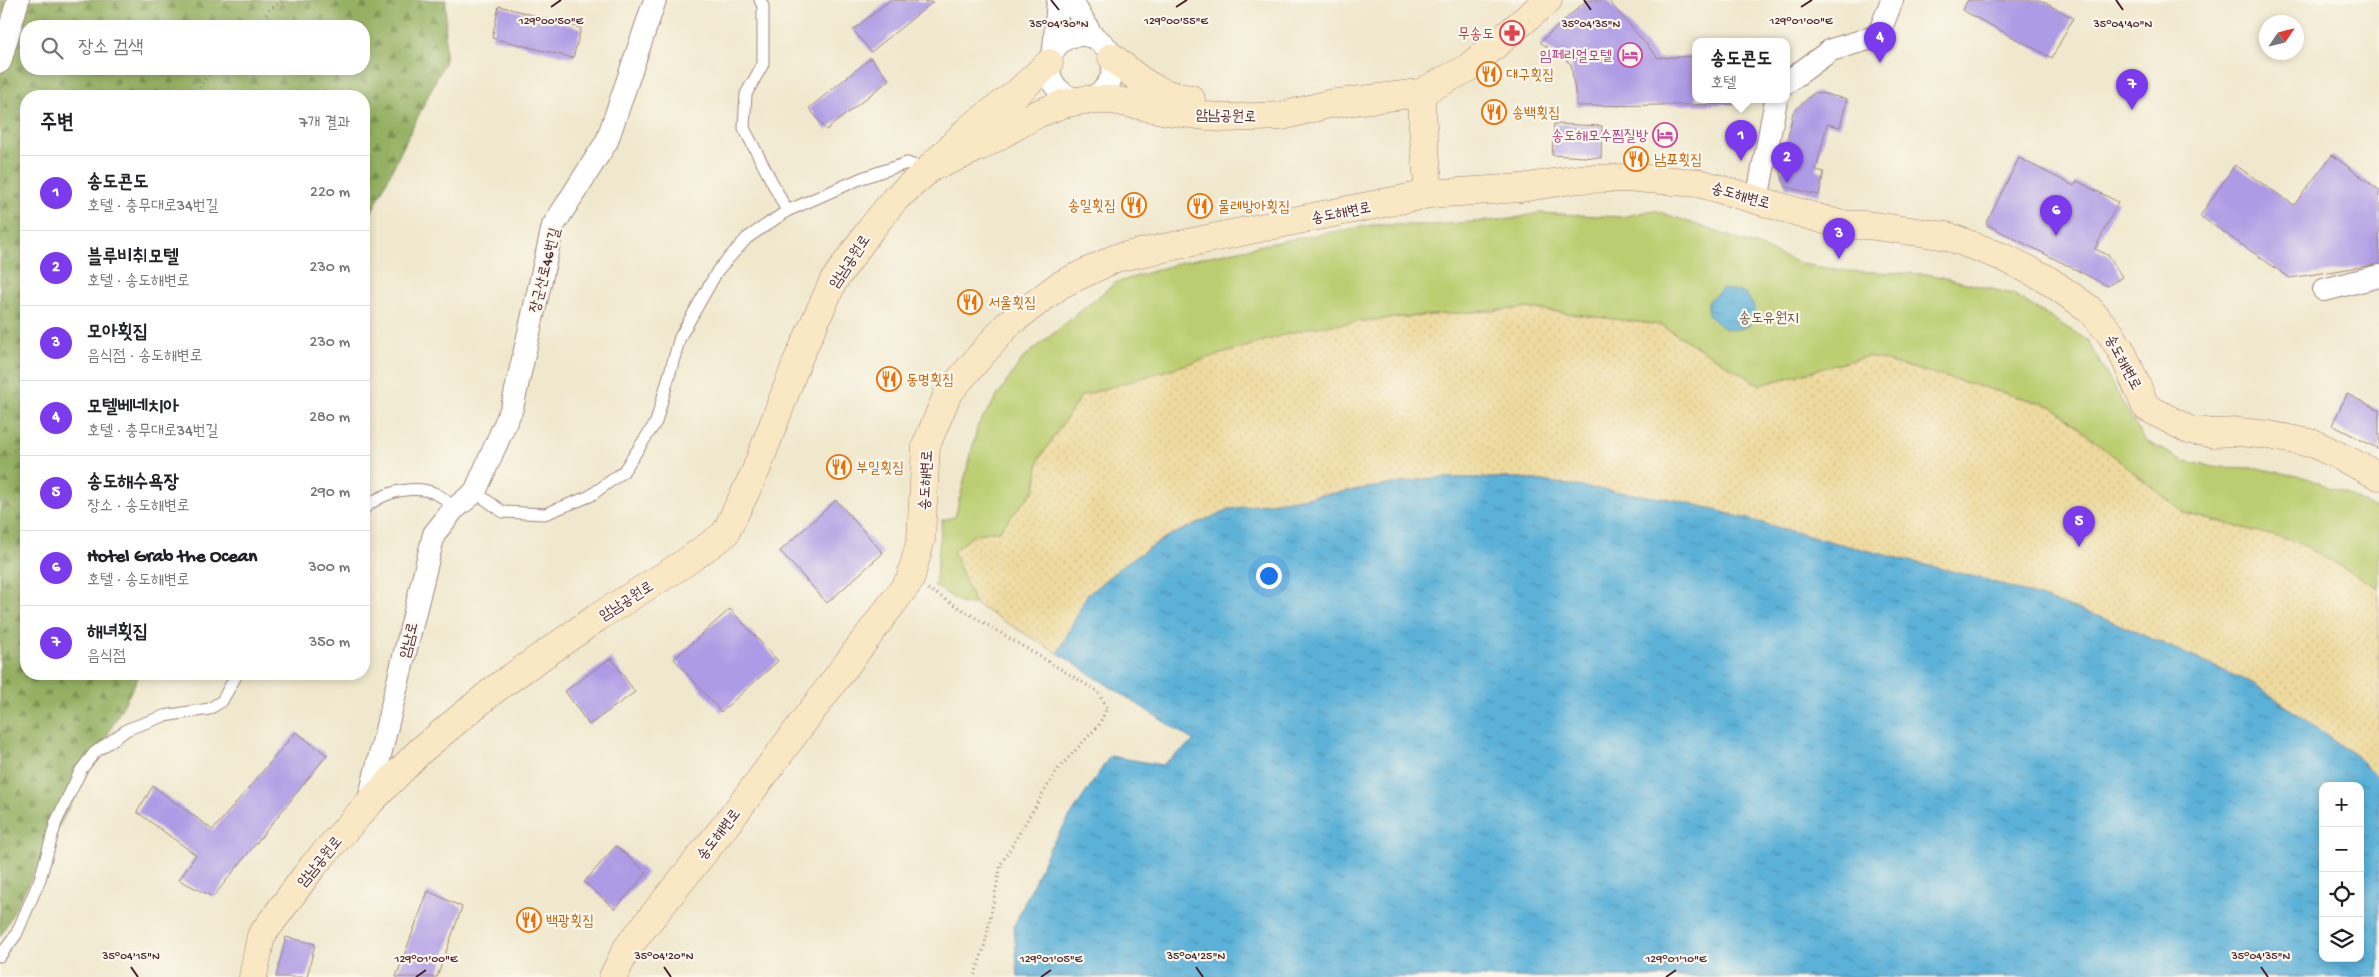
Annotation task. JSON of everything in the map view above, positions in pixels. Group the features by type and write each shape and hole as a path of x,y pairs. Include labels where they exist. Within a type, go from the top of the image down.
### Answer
{"street":[{"path":"0,62 18,0"},
{"name":"장군산로46번길","path":"475,492 512,408 553,226 606,141 655,0"},
{"path":"1058,0 1050,77 1058,89 1070,98 1084,100 1098,95 1108,85 1114,72 1112,57 1105,45 1093,37 1071,0"},
{"path":"1428,194 1420,93 1468,68 1548,0"},
{"path":"1790,80 1831,50 1878,36 1892,0"},
{"path":"1052,56 1065,39 1078,35 1093,37"},
{"name":"암남공원로","path":"253,977 261,936 313,866 368,804 420,751 496,689 598,617 683,564 726,534 756,470 798,359 833,282 895,199 928,170 969,129 1018,92 1052,56"},
{"name":"암남공원로","path":"1112,57 1139,82 1157,90 1184,98 1234,103 1289,100 1329,104"},
{"name":"암남공원로","path":"928,170 980,146 1038,114 1063,104 1084,100 1113,100 1167,111 1223,118 1282,116 1329,104 1420,93"},
{"path":"1757,200 1775,103"},
{"name":"송도해변로","path":"612,977 627,948 729,821 911,578 921,539 926,446 948,393 1009,323 1060,284 1116,258 1428,194 1521,188 1578,179 1635,178 1699,183 1842,225 1867,225 1946,236 2005,258 2046,278 2088,308 2110,333 2122,352 2146,407 2189,430 2268,435 2315,444 2379,476"},
{"path":"2324,290 2379,276"},
{"name":"암남로","path":"368,804 434,534 452,510 475,492"}],"lane":[{"path":"760,0 763,6 763,64 746,94 744,128 787,211"},
{"path":"475,492 503,512 545,514 590,496 622,472 656,422 680,337 718,270 748,238 787,211 862,178 907,163 928,170"},
{"path":"370,503 373,500 414,488 428,490 443,496 452,510"},
{"path":"0,956 16,936 40,879 56,822 81,770 94,753 128,729 164,716 209,709 222,701 234,680"}],"path":[{"path":"261,20 269,10 285,0"},
{"path":"198,90 208,75"},
{"path":"0,458 20,447"},
{"path":"911,578 1097,691 1107,708 1099,725 1057,770 1001,864 984,948 974,977"}],"green space":[{"path":"0,0 446,0 445,61 370,216 370,90 20,90 20,680 137,680 0,937"},
{"name":"송도유원지","path":"1654,210 1763,248 1801,264 1847,271 1928,274 2013,294 2087,340 2144,440 2184,461 2214,467 2257,468 2307,478 2356,498 2379,511 2379,588 2298,542 2184,513 2052,406 1868,356 1760,385 1661,325 1526,308 1391,318 1308,328 1081,396 1039,459 1035,489 999,531 976,534 953,551 975,604 962,604 935,586 942,520 955,517 978,425 1022,359 1115,283 1182,262 1372,225 1433,225 1511,219 1539,213 1622,217"}],"sand":[{"path":"1526,308 1661,325 1760,385 1868,356 2052,406 2184,513 2298,542 2379,588 2379,779 2356,756 2256,685 2109,620 1987,580 1824,540 1682,501 1521,478 1433,478 1230,509 1166,537 1126,563 1088,595 1058,653 975,604 953,551 976,534 999,531 1035,489 1039,459 1081,396 1308,327 1391,318"}],"water":[{"path":"1722,289 1740,292 1751,301 1756,313 1749,326 1731,330 1727,329 1708,315 1708,301"},
{"path":"1433,478 1521,478 1682,501 1824,540 1987,580 2109,620 2256,685 2356,756 2379,779 2379,977 1018,977 1014,926 1050,847 1110,756 1162,765 1194,741 1058,653 1087,595 1126,563 1167,537 1230,509"}],"building":[{"path":"890,0 933,2 871,52 853,30"},
{"path":"1587,0 1608,0 1658,58 1692,56 1692,103 1746,104 1577,106 1571,64 1540,42"},
{"path":"1968,0 2040,0 2073,18 2052,58 1962,10"},
{"path":"499,6 581,28 573,58 492,38"},
{"path":"871,58 889,80 826,130 809,108"},
{"path":"1815,92 1847,99 1840,127 1827,124 1816,170 1824,172 1819,195 1786,187 1781,174 1793,112"},
{"path":"1554,124 1602,126 1601,158 1552,155"},
{"path":"2332,155 2379,190 2379,264 2290,278 2200,216 2235,165 2294,205"},
{"path":"2019,158 2074,186 2077,181 2118,202 2095,249 2108,255 2122,277 2108,286 1986,224"},
{"path":"2347,394 2379,410 2379,449 2332,425"},
{"path":"836,500 883,553 827,603 780,551"},
{"path":"730,609 778,661 721,712 674,659"},
{"path":"611,658 635,692 589,725 565,691"},
{"path":"296,732 327,755 213,897 179,880 196,855 137,812 153,786 213,830"},
{"path":"616,846 647,873 615,909 584,882"},
{"path":"428,891 462,907 437,977 396,977"},
{"path":"286,937 315,944 307,977 276,977"}],"place":[{"name":"무송도","path":"1512,33"},
{"name":"임페리얼모텔","path":"1630,55"},
{"name":"모텔베네치아","path":"1880,63"},
{"name":"대구횟집","path":"1489,74"},
{"name":"해녀횟집","path":"2132,110"},
{"name":"송백횟집","path":"1494,112"},
{"name":"송도해모수찜질방","path":"1665,135"},
{"name":"남포횟집","path":"1636,159"},
{"name":"송도콘도","path":"1741,161"},
{"name":"블루비취모텔","path":"1787,183"},
{"name":"송일횟집","path":"1134,205"},
{"name":"물레방아횟집","path":"1200,206"},
{"name":"Hotel Grab the Ocean","path":"2056,236"},
{"name":"모아횟집","path":"1839,259"},
{"name":"서울횟집","path":"970,302"},
{"name":"동명횟집","path":"889,379"},
{"name":"부일횟집","path":"839,467"},
{"name":"송도해수욕장","path":"2079,547"},
{"name":"백광횟집","path":"529,920"}]}
